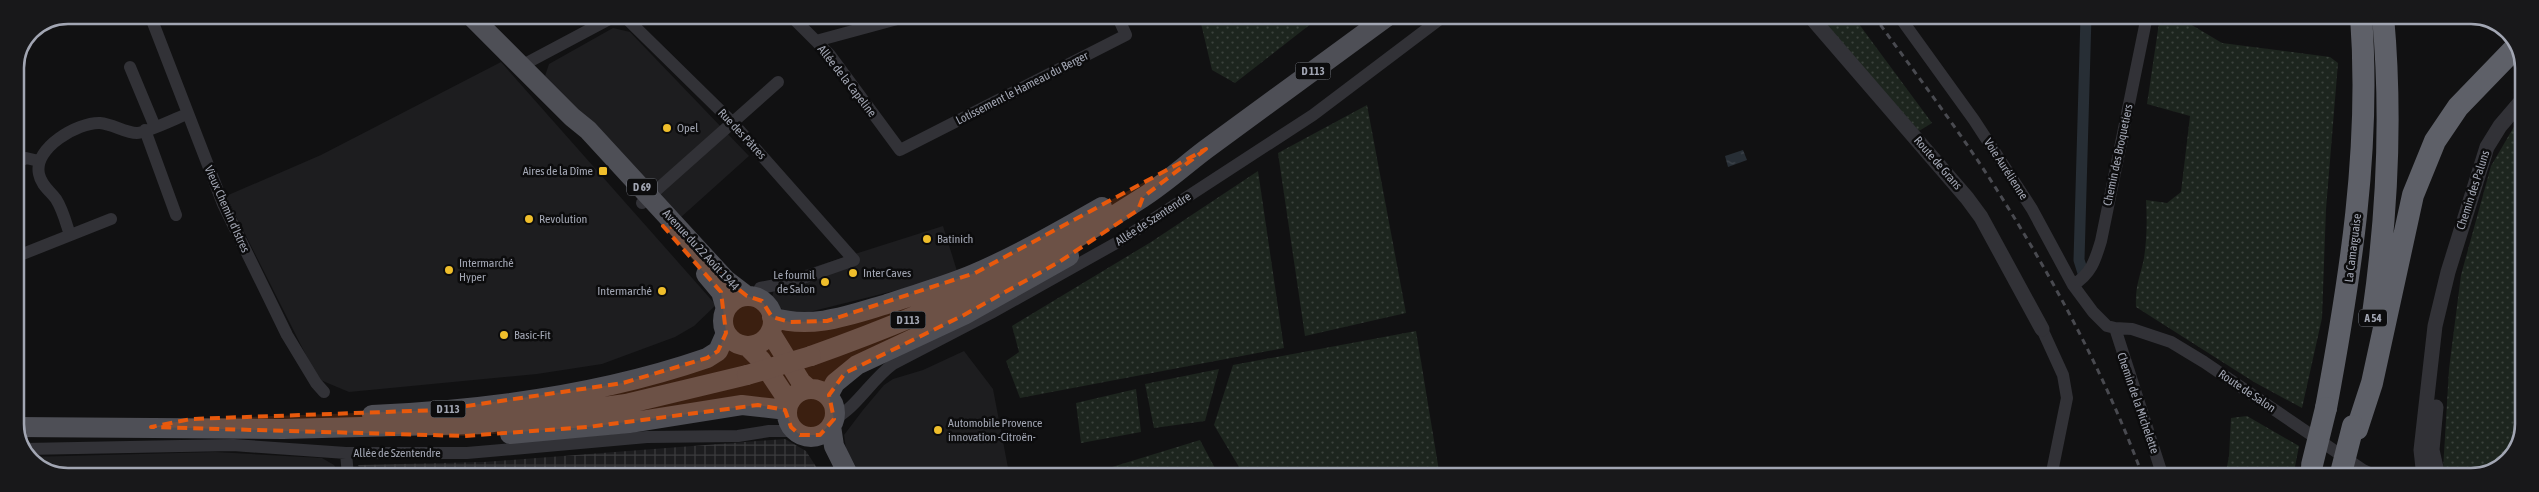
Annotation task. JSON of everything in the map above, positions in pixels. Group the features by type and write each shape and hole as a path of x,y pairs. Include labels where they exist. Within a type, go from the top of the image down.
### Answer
{"highway":[{"path":"2349,24 2354,76 2357,215"},
{"name":"La Camarguaise","path":"2311,468 2326,408 2347,296 2357,215 2362,132 2361,24"},
{"name":"A 54","path":"2343,468 2355,428 2370,342 2384,208 2386,111 2383,24"},
{"path":"2355,428 2372,382 2413,195 2435,142 2458,107 2512,51"}],"main road":[{"name":"Avenue du 22 Août 1944","path":"479,24 572,117 588,130 671,227 728,282 752,297"},
{"name":"D 113","path":"24,427 283,429 437,426 522,420 626,404 747,375 811,356 908,320 1002,277 1083,234 1143,197 1377,24"},
{"path":"771,324 827,321 959,280 1060,231 1157,174 1206,149"},
{"path":"844,468 834,446 836,409 834,383 858,365 972,311 1051,267 1113,229 1138,210 1143,197"},
{"name":"Avenue du 22 Août 1944","path":"671,227 718,287 726,309"},
{"path":"771,324 761,343 747,346 735,343 726,333 723,324 726,309 739,298 752,297 767,305 771,324 801,382 808,388 822,391 836,409"},
{"name":"D 113","path":"151,427 191,419 311,417 439,410 589,390 674,369 707,358 718,351 726,333"},
{"path":"747,346 762,360 794,419 841,468"},
{"path":"794,419 798,392 808,388"},
{"path":"283,429 369,435 464,436 596,426 742,405 758,405 794,419 820,435 836,409"}],"street":[{"name":"Vieux Chemin d'Istres","path":"153,24 223,204 286,335 316,384 324,392"},
{"path":"521,66 600,24"},
{"name":"Rue des Pâtres","path":"631,24 732,122 854,260 791,282 760,288 752,297"},
{"name":"Allée de la Capeline","path":"799,24 830,55 900,150"},
{"path":"816,41 838,33 875,24"},
{"name":"Lotissement le Hameau du Berger","path":"900,150 1126,35 1121,24"},
{"name":"Allée de Szentendre","path":"836,409 865,393 880,374 893,364 991,313 1118,242 1297,126 1433,24"},
{"name":"Route de Grans","path":"1817,24 1967,198 1990,233 2042,329"},
{"name":"Voie Aurélienne","path":"1905,24 1974,120 2032,209 2073,285 2093,312 2111,327"},
{"name":"Chemin des Broquetiers","path":"2073,285 2084,278 2094,265 2101,241 2145,24"},
{"path":"830,55 838,33"},
{"path":"130,67 176,215"},
{"path":"646,200 778,82"},
{"name":"Chemin des Paluns","path":"2429,468 2432,450 2444,291 2476,175 2487,147 2500,126 2515,108"},
{"path":"70,235 56,199 45,187 38,174 39,161 48,147 67,133 97,123 112,124 138,133 188,114"},
{"path":"24,159 39,161"},
{"path":"24,254 111,219"},
{"name":"Chemin de la Michelette","path":"2111,327 2160,468"},
{"name":"Route de Salon","path":"2111,327 2132,329 2171,342 2258,397 2360,468"},
{"path":"2042,329 2063,375 2066,398 2053,468"},
{"name":"Allée de Szentendre","path":"32,449 233,446 346,453 467,453 631,438 738,436 769,431 794,419"},
{"path":"346,453 347,468"}],"highlighted area":[{"path":"1206,149 1143,197 1138,210 1059,262 964,315 845,373 829,395 834,419 820,435 800,435 791,427 785,410 758,405 588,427 464,436 151,427 191,419 439,410 623,383 707,358 718,351 726,333 721,292 663,226 679,227 728,281 747,296 762,301 772,317 790,322 827,321 975,273"}],"shaded area":[{"path":"1201,24 1311,24 1235,83 1212,70"},
{"path":"1824,24 1859,24 1932,123 1919,131"},
{"path":"2159,24 2190,24 2222,43 2330,57 2338,63 2326,209 2322,318 2302,408 2254,382 2136,307 2137,287 2146,243 2146,200 2167,203 2181,192 2190,116 2147,104"},
{"path":"613,28 630,32 749,156 680,218 545,76 549,64"},
{"path":"501,62 716,305 694,326 675,337 602,364 537,374 349,392 318,379 226,196 321,155"},
{"path":"1367,105 1406,313 1305,336 1278,153"},
{"path":"2515,125 2514,432 2513,438 2504,453 2490,464 2477,468 2443,468 2449,369 2461,275 2491,166"},
{"path":"1258,171 1284,348 1020,398 1006,361 1019,352 1012,326 1151,242"},
{"path":"943,226 957,271 926,283 789,317 772,298 776,279"},
{"path":"1416,331 1439,468 1240,468 1214,425 1233,365"},
{"path":"964,351 993,389 1008,468 857,468 846,449 844,435 884,385 893,379 923,370"},
{"path":"1219,369 1205,421 1154,428 1145,384"},
{"path":"1136,389 1141,432 1081,443 1076,403"},
{"path":"2247,416 2299,446 2295,468 2227,468 2231,418"},
{"path":"785,439 806,451 817,468 360,468 358,465 484,462"},
{"path":"1200,440 1215,468 1109,468"},
{"path":"215,452 322,458 336,468 68,468 51,465 39,457"}],"water":[{"path":"1743,150 1747,160 1728,167 1725,156"}],"waterway":[{"path":"2084,276 2079,260 2086,24"}],"railway":[{"path":"1880,24 1968,146 2039,259 2078,329 2096,366 2113,402 2139,468"}],"place":[{"name":"Opel","path":"667,128"},
{"name":"Aires de la Dîme","path":"603,171"},
{"name":"Revolution","path":"529,219"},
{"name":"Batinich","path":"927,239"},
{"name":"Intermarché Hyper","path":"449,270"},
{"name":"Inter Caves","path":"853,273"},
{"name":"Le fournil de Salon","path":"825,282"},
{"name":"Intermarché","path":"662,291"},
{"name":"Basic-Fit","path":"504,335"},
{"name":"Automobile Provence innovation -Citroën-","path":"938,430"}]}
